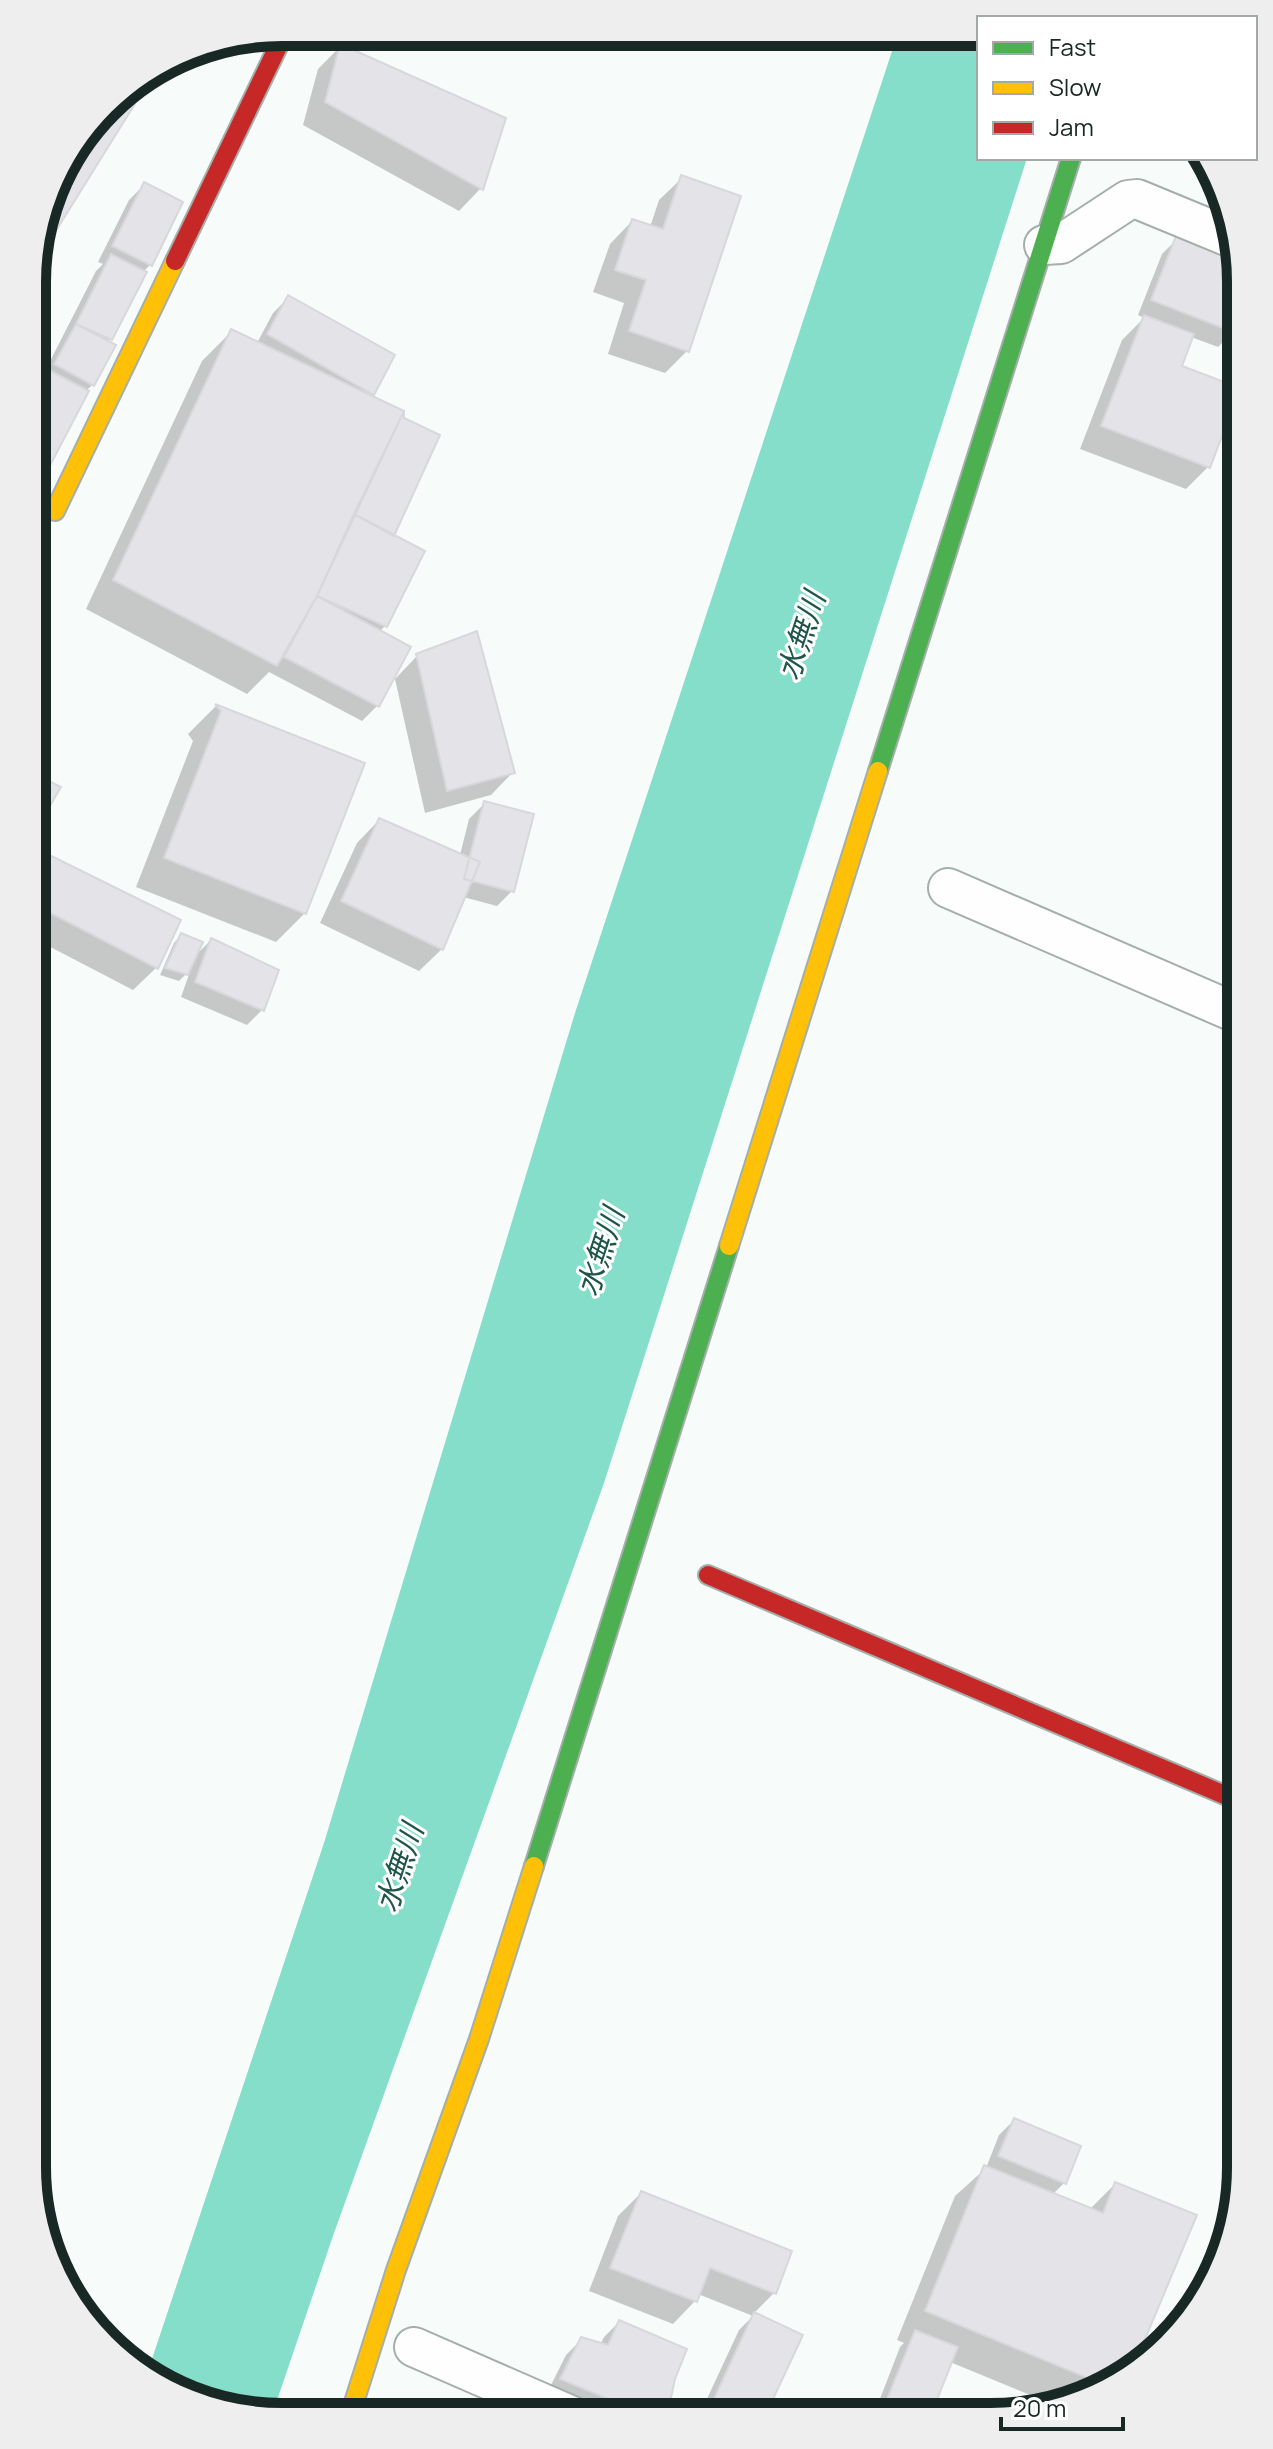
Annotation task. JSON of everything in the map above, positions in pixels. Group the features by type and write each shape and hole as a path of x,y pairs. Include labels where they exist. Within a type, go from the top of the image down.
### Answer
{"street":[{"path":"46,505 55,511 278,46"},
{"path":"354,2403 396,2270 479,2039 1070,160"},
{"path":"1044,245 1061,244 1128,200 1137,199 1221,234"},
{"path":"948,888 1227,1009"},
{"path":"708,1575 1226,1796"},
{"path":"414,2347 542,2403"}],"water":[{"name":"水無川","path":"894,46 977,46 977,160 1026,160 604,1483 334,2233 276,2403 221,2395 192,2385 151,2362 324,1843 575,1013"}],"building":[{"path":"339,46 344,46 506,118 483,190 325,102"},
{"path":"142,93 50,240 64,192 86,151 105,126"},
{"path":"681,175 741,196 689,352 629,331 646,280 615,270 632,219 663,229"},
{"path":"144,182 183,202 152,266 112,246"},
{"path":"1176,236 1225,256 1227,330 1151,300"},
{"path":"111,254 147,272 112,340 76,324"},
{"path":"288,295 395,355 374,395 267,334"},
{"path":"1144,315 1194,334 1182,366 1227,383 1227,423 1210,468 1101,426"},
{"path":"76,324 116,345 94,386 54,364"},
{"path":"231,329 404,411 317,596 277,666 113,580"},
{"path":"46,371 89,391 46,473"},
{"path":"404,411 404,418 440,435 394,536 354,514"},
{"path":"354,514 425,551 387,627 317,596"},
{"path":"317,596 411,647 379,707 284,657"},
{"path":"477,631 515,773 447,791 416,654"},
{"path":"215,704 365,763 306,914 164,858 221,711"},
{"path":"46,780 61,787 46,813"},
{"path":"484,801 534,814 514,892 464,879"},
{"path":"379,818 480,862 443,950 341,901"},
{"path":"46,853 181,920 158,969 46,911"},
{"path":"181,933 203,942 188,975 165,968"},
{"path":"211,938 279,970 264,1011 195,982"},
{"path":"1014,2118 1081,2146 1066,2184 998,2156"},
{"path":"984,2165 1103,2213 1115,2182 1197,2215 1141,2349 1092,2380 925,2311"},
{"path":"641,2191 792,2251 776,2294 710,2268 697,2302 610,2268"},
{"path":"754,2312 803,2335 771,2403 713,2401"},
{"path":"619,2320 687,2349 670,2403 618,2403 560,2379 581,2337 608,2345"},
{"path":"915,2330 958,2347 936,2403 886,2402"}],"traffic: fast":[{"path":"878,771 1070,160"},
{"path":"534,1866 729,1246"}],"traffic: slow":[{"path":"46,505 55,511 175,261"},
{"path":"729,1246 878,771"},
{"path":"354,2403 396,2270 479,2039 534,1866"}],"traffic: jam":[{"path":"175,261 278,46"},
{"path":"708,1575 1226,1796"}]}
